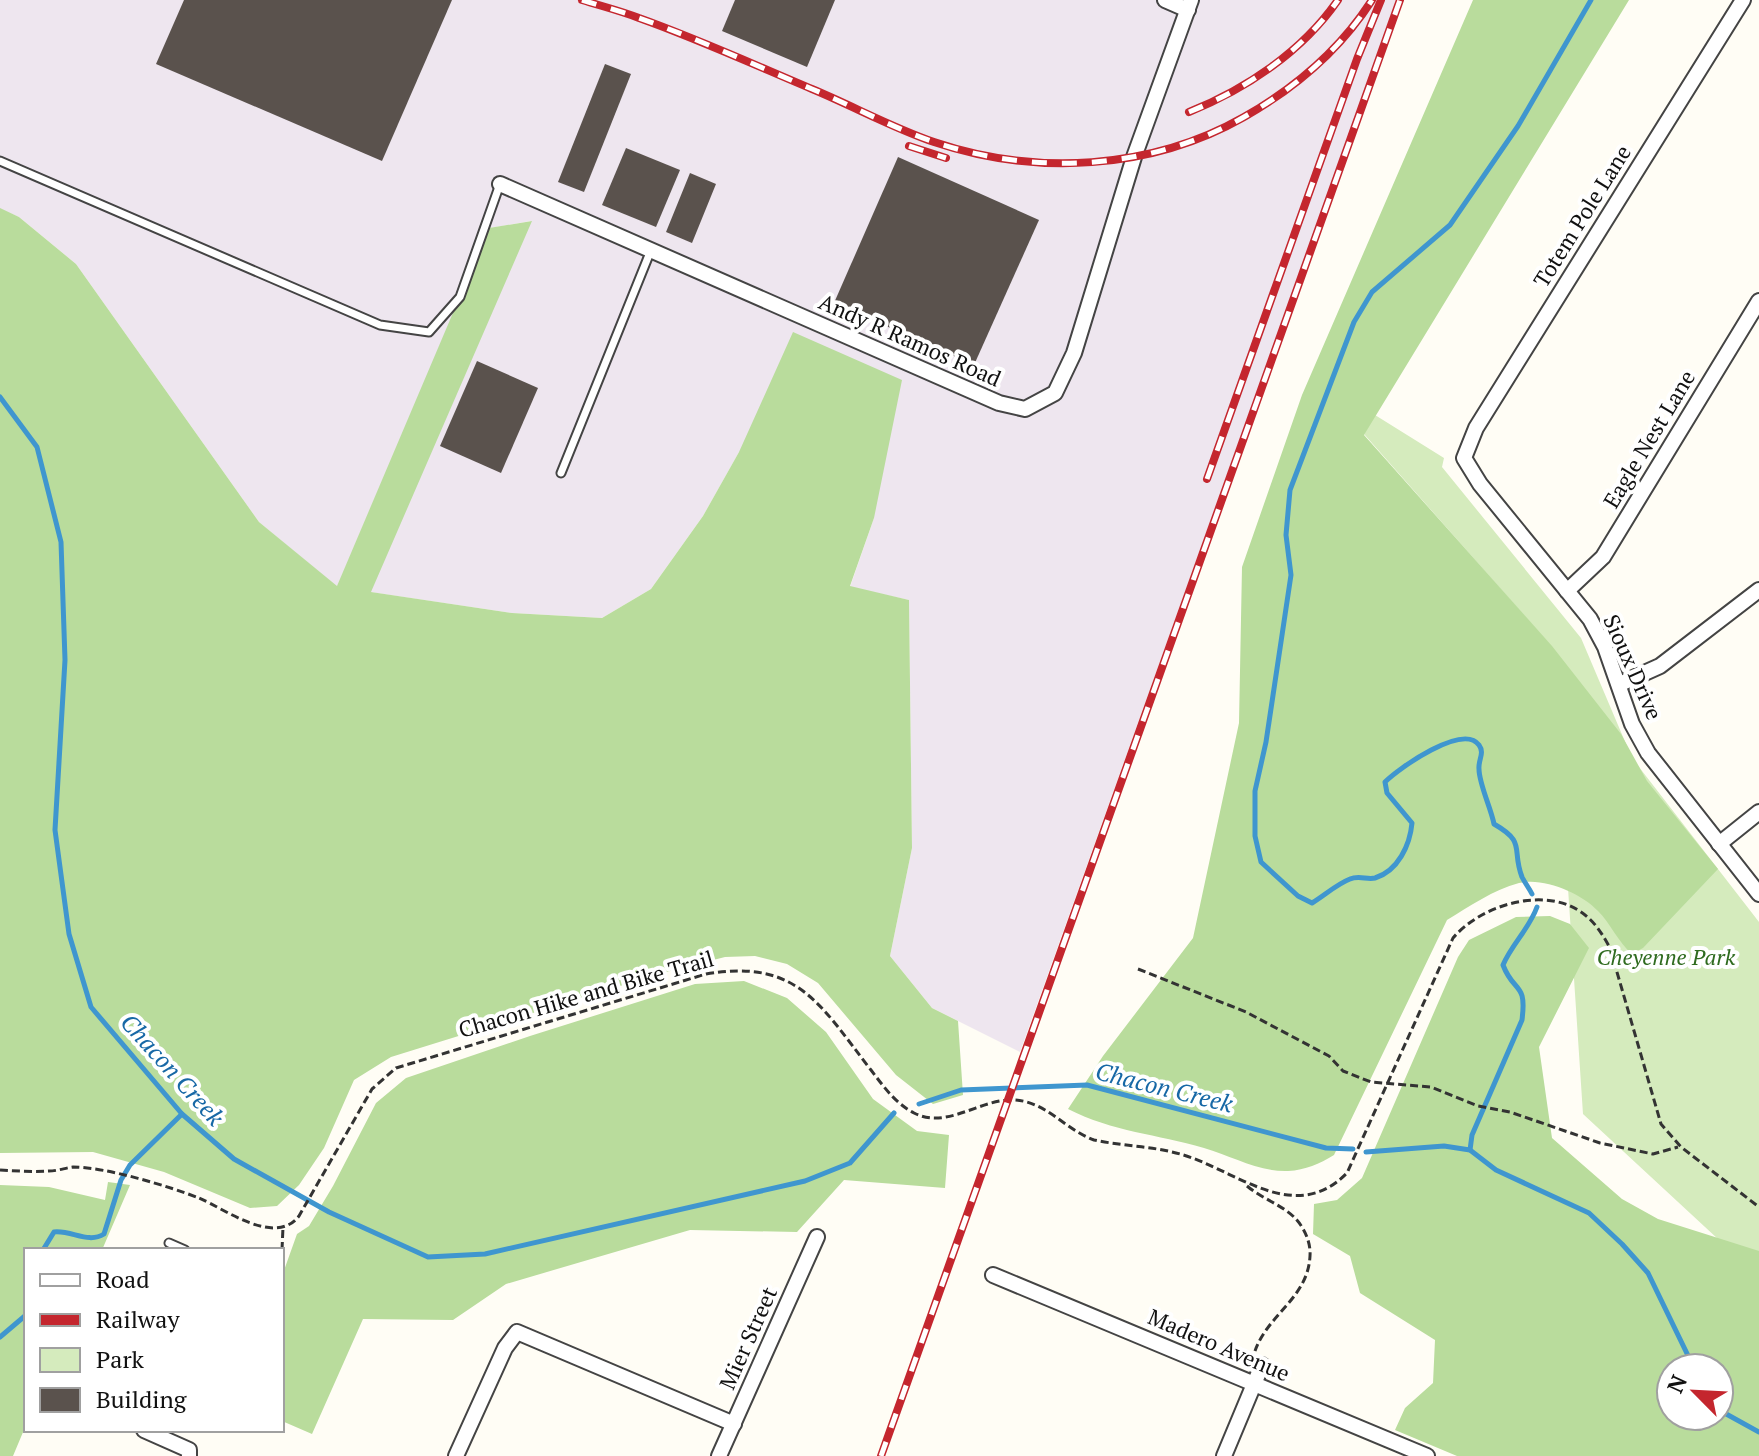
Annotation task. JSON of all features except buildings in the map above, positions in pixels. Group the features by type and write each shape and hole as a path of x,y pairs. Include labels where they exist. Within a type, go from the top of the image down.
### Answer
{"street":[{"path":"1165,0 1190,5"},
{"name":"Totem Pole Lane","path":"1464,458 1476,428 1743,0"},
{"name":"Andy R Ramos Road","path":"500,184 999,403 1025,409 1055,393 1074,353 1134,157 1190,5"},
{"name":"Eagle Nest Lane","path":"1567,591 1603,557 1759,301"},
{"name":"Sioux Drive","path":"1464,458 1480,484 1590,619 1620,684 1632,724 1648,753 1759,894"},
{"path":"1620,684 1660,666 1759,590"},
{"path":"1719,844 1759,812"},
{"name":"Mier Street","path":"719,1456 817,1237"},
{"name":"Madero Avenue","path":"993,1275 1427,1456"},
{"path":"456,1456 505,1348 517,1332 734,1424"},
{"path":"1224,1456 1254,1384 1258,1362"},
{"path":"148,1432 189,1453"}],"lane":[{"path":"0,161 380,325 429,332 460,297 500,184"},
{"path":"561,473 651,250"},
{"path":"169,1243 180,1248"}],"path":[{"name":"Chacon Hike and Bike Trail","path":"283,1227 295,1221 303,1209 372,1089 396,1068 706,974 747,969 778,976 806,993 825,1012 896,1102 920,1116 947,1118 1004,1100 1028,1100 1081,1135 1183,1155 1269,1192 1305,1195 1339,1182 1347,1173 1446,951 1461,928 1491,911 1525,901 1557,902 1579,910 1592,921 1610,948 1661,1124 1681,1147 1759,1207"},
{"path":"1138,969 1246,1012 1329,1056 1343,1071 1371,1082 1431,1087 1478,1106 1510,1112 1600,1143 1653,1154 1681,1147"},
{"path":"0,1170 50,1171 72,1167 135,1178 199,1199 245,1222 283,1227 282,1248"},
{"name":"Chacon Hike and Bike Trail","path":"1244,1183 1294,1217 1303,1229 1310,1249 1304,1283 1261,1336 1258,1362"}],"shaded area":[{"path":"0,0 1397,0 1020,1052 932,1008 890,956 912,848 909,600 850,587 874,518 739,452 703,516 651,589 602,618 512,613 370,592 531,221 490,228 337,587 259,522 76,264 19,217 0,209"}],"green space":[{"path":"1473,0 1629,0 1364,435 1552,646 1621,734 1647,781 1718,869 1643,948 1632,954 1591,904 1562,888 1540,882 1519,883 1500,890 1447,920 1334,1155 1301,1169 1277,1171 1204,1148 1118,1128 1068,1109 1103,1056 1193,938 1239,723 1242,567 1302,395"},
{"path":"0,208 19,217 76,264 259,522 337,586 489,228 532,221 371,592 512,613 602,618 651,589 703,516 739,452 793,332 902,380 874,518 850,586 909,600 912,848 890,956 932,1008 958,1021 963,1095 933,1104 896,1075 818,983 787,964 755,956 725,957 662,973 391,1057 354,1080 324,1148 299,1185 277,1206 250,1208 164,1172 93,1152 0,1153"},
{"name":"Cheyenne Park","path":"1375,415 1444,458 1442,467 1581,638 1632,758 1759,922 1759,1277 1583,1114 1552,647 1364,434"},
{"path":"1550,916 1570,924 1589,948 1539,1047 1552,1138 1622,1199 1658,1219 1759,1251 1759,1456 1457,1456 1395,1430 1405,1408 1433,1383 1435,1340 1360,1293 1350,1256 1313,1234 1314,1204 1337,1200 1362,1178 1458,957 1469,940 1516,917"},
{"path":"744,981 787,998 826,1032 873,1099 917,1131 949,1135 945,1188 844,1180 797,1232 690,1230 506,1284 453,1320 363,1319 312,1434 284,1422 284,1270 297,1234 309,1226 376,1103 406,1078 695,984"},
{"path":"108,1182 130,1185 103,1248 24,1248 24,1430 13,1456 0,1456 0,1185 49,1187 105,1200"}],"waterway":[{"path":"1532,894 1522,877 1514,841 1494,824 1480,775 1481,748 1471,740 1446,743 1431,750 1385,782 1387,793 1412,823 1409,840 1390,870 1375,878 1357,877 1345,881 1312,903 1298,896 1261,862 1255,836 1255,791 1266,742 1291,575 1286,535 1290,490 1354,322 1372,292 1450,225 1518,126 1591,0"},
{"name":"Chacon Creek","path":"0,397 37,447 61,542 65,660 55,830 69,934 91,1007 182,1114 234,1159 329,1212 428,1257 485,1254 805,1181 850,1163 894,1113"},
{"path":"1470,1150 1472,1135 1522,1020 1521,993 1503,965 1537,907"},
{"name":"Chacon Creek","path":"919,1104 961,1090 1087,1085 1326,1148 1353,1149"},
{"path":"44,1248 54,1232 92,1238 104,1234 121,1180 130,1165 182,1114"},
{"name":"Chacon Creek","path":"1366,1152 1444,1146 1470,1150 1496,1170 1589,1213 1648,1273 1686,1352"},
{"path":"0,1337 24,1317"},
{"name":"Chacon Creek","path":"1735,1419 1759,1432"}],"railway":[{"path":"582,0 683,35 934,142 1012,160 1052,163 1132,157 1171,148 1208,135 1244,117 1281,94 1315,66 1346,35 1372,0"},
{"path":"1189,112 1231,92 1271,67 1308,36 1338,0"},
{"path":"1207,479 1357,59 1381,0"},
{"path":"881,1456 1400,0"},
{"path":"909,146 946,158"}]}
